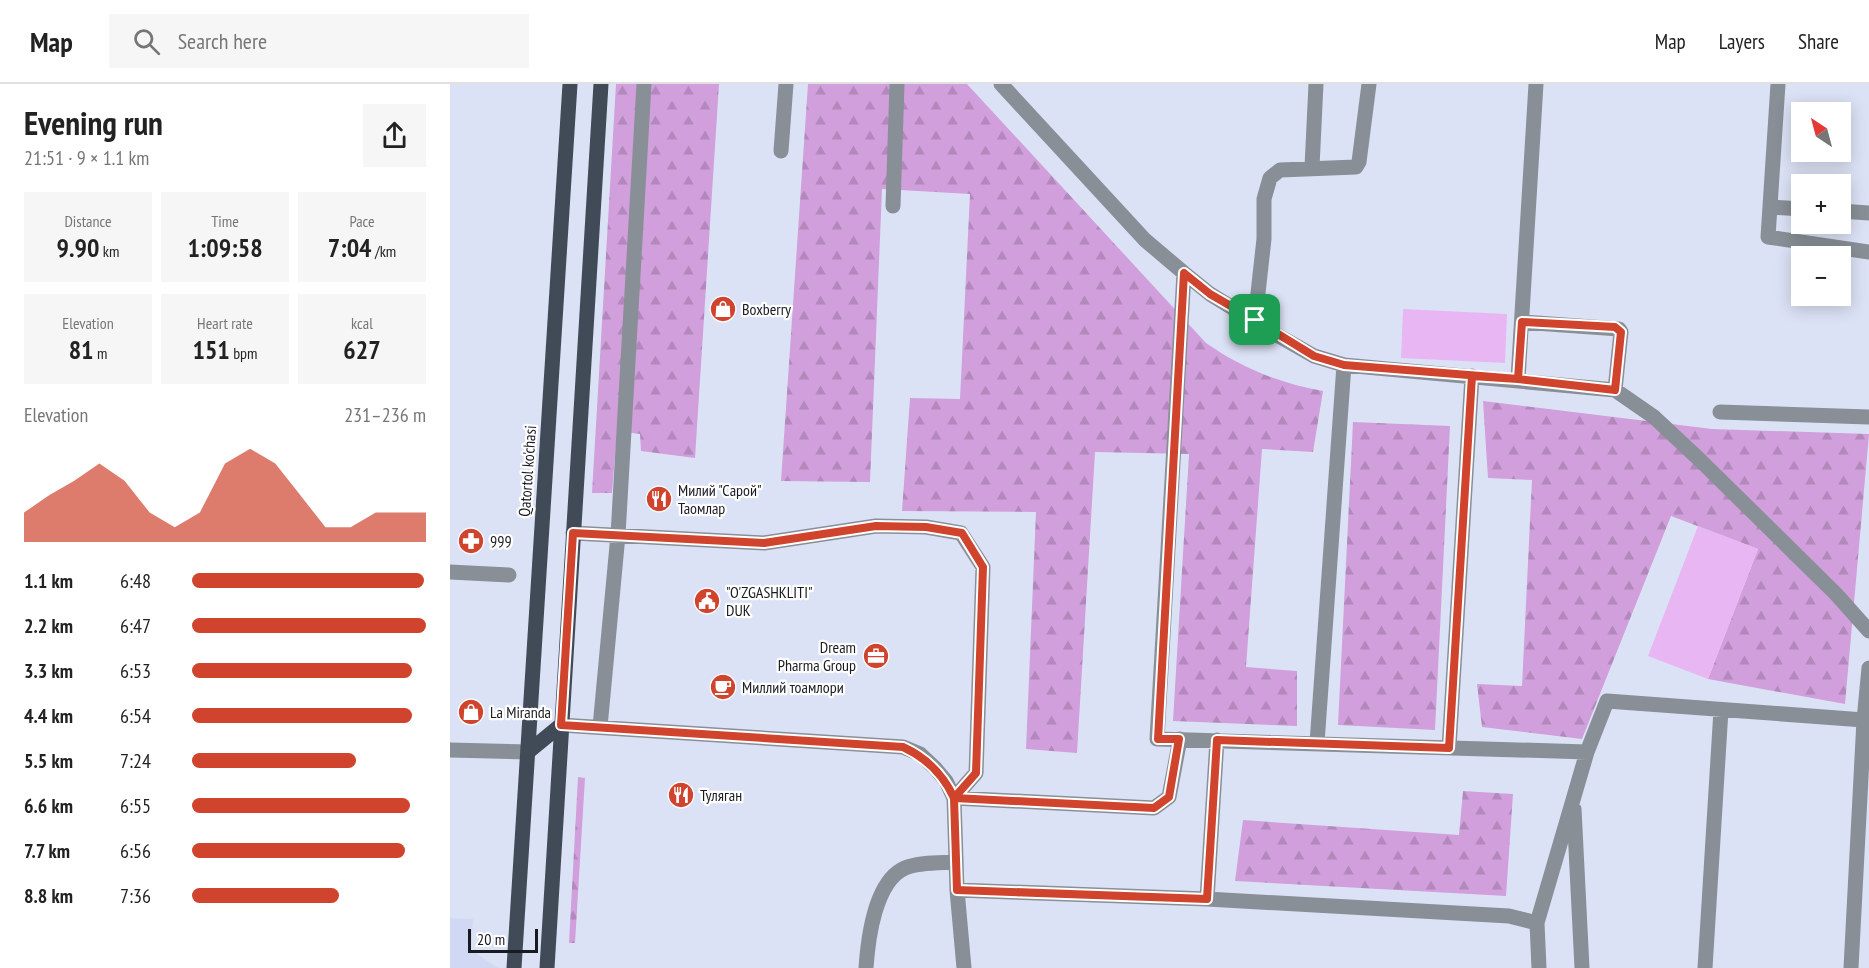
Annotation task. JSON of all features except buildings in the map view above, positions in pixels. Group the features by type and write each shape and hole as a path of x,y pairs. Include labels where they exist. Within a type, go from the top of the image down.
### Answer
{"main road":[{"name":"Qatortol ko'chasi","path":"514,968 570,84"},
{"path":"547,968 601,84"},
{"path":"529,723 561,725"},
{"path":"528,752 561,725"},
{"path":"528,752 560,753"}],"street":[{"path":"600,727 618,535 644,84"},
{"path":"781,151 786,84"},
{"path":"893,206 897,84"},
{"path":"1001,84 1145,240 1210,294 1314,356 1344,365 1518,379 1615,390 1654,417 1694,454 1836,594 1869,631"},
{"path":"1312,167 1316,84"},
{"path":"1255,320 1264,239 1264,199 1270,178 1280,170 1312,167 1351,169 1356,167 1359,162 1369,84"},
{"path":"1518,379 1536,84"},
{"path":"1778,84 1768,237 1869,252"},
{"path":"1771,207 1791,208"},
{"path":"1851,212 1869,213"},
{"path":"1184,273 1158,739 1587,752"},
{"path":"1522,322 1619,329 1621,332 1615,390"},
{"path":"1317,743 1344,365"},
{"path":"1449,748 1472,376"},
{"path":"1720,412 1869,417"},
{"path":"573,533 764,543 876,526 926,527 962,533 983,567 976,773 954,798"},
{"path":"450,572 509,575"},
{"path":"1851,968 1864,720 1869,668"},
{"path":"1539,968 1537,923 1587,752 1607,701 1864,720"},
{"path":"1705,968 1721,710"},
{"path":"561,725 903,747 920,754 946,781 954,798 957,890 964,968"},
{"path":"954,798 1154,808 1169,797 1179,739"},
{"path":"1207,899 1217,740"},
{"path":"450,750 528,752"},
{"path":"1574,798 1582,968"},
{"path":"866,968 868,934 881,896 894,875 906,867 956,862"},
{"path":"957,890 1207,899 1509,916 1537,923"}],"shaded area":[{"path":"1403,309 1507,314 1505,363 1401,358"},
{"path":"1698,526 1758,549 1708,679 1648,656"},
{"path":"450,918 473,919 471,950 498,968 450,968"}],"green space":[{"path":"616,84 719,84 695,458 641,451 640,434 617,431 612,493 592,493"},
{"path":"808,84 967,84 1206,343 1233,360 1262,373 1291,384 1323,391 1313,452 1262,449 1246,667 1297,671 1297,726 1173,721 1189,454 1095,452 1077,753 1026,749 1036,512 902,511 910,398 960,399 970,194 882,189 870,482 781,481"},
{"path":"1483,401 1712,429 1869,434 1845,704 1708,679 1758,549 1671,516 1582,739 1482,727 1477,684 1522,686 1532,480 1488,478"},
{"path":"1353,422 1450,426 1435,730 1338,725"},
{"path":"578,777 585,778 575,943 569,943"},
{"path":"1463,791 1513,794 1506,896 1235,881 1243,820 1459,835"}],"place":[{"name":"Boxberry","path":"723,309"},
{"name":"Милий \"Сарой\" Таомлар","path":"659,499"},
{"name":"999","path":"471,541"},
{"name":"\"O'ZGASHKLITI\" DUK","path":"707,601"},
{"name":"Dream Pharma Group","path":"876,656"},
{"name":"Миллий тоамлори","path":"723,687"},
{"name":"La Miranda","path":"471,712"},
{"name":"Туляган","path":"681,795"}],"route":[{"path":"1255,320 1210,294 1184,273 1158,739 1179,739 1169,797 1154,808 954,798 946,781 935,768 920,754 903,747 561,725 573,533 764,543 876,526 926,527 962,533 983,567 976,773 954,798 957,890 1207,899 1217,740 1449,748 1472,376 1518,379 1522,322 1615,327 1621,332 1615,390 1518,379 1344,365 1314,356 1255,320"}]}
